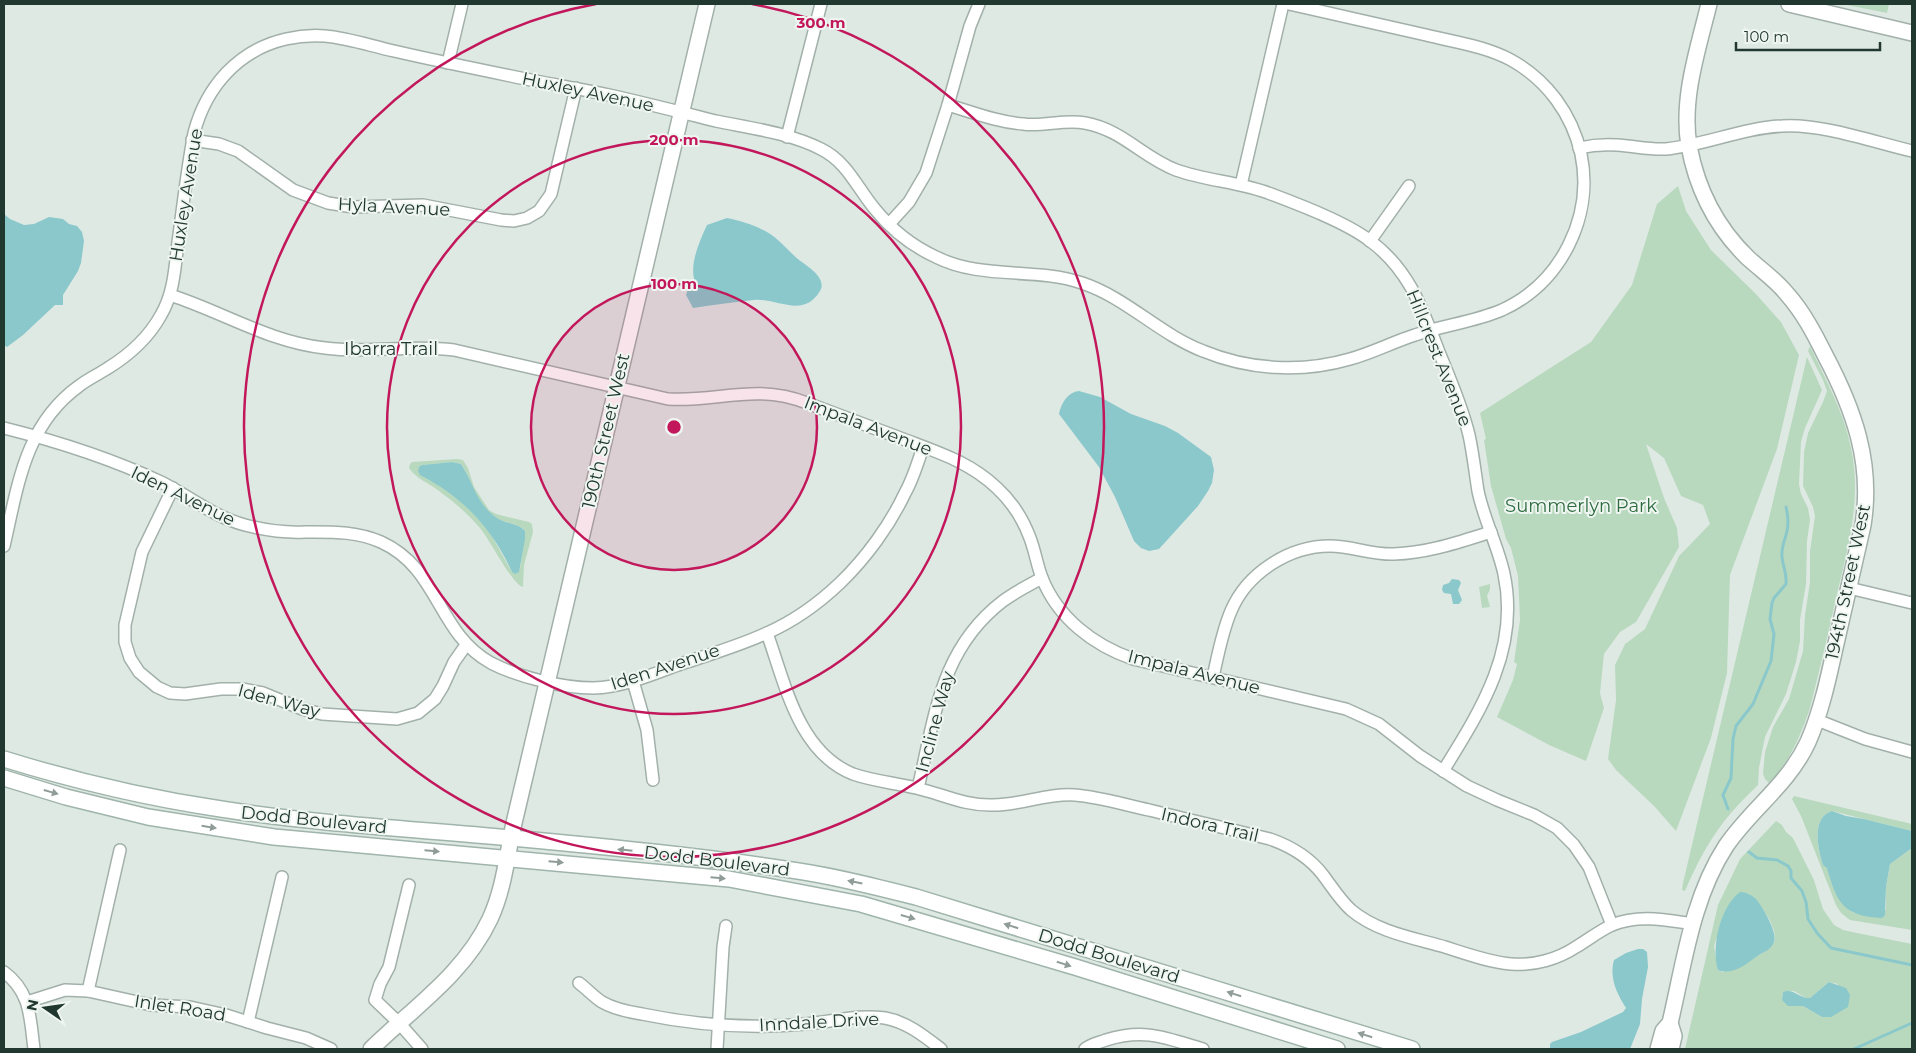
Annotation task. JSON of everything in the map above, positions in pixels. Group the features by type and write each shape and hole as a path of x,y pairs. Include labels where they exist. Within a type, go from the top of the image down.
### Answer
{"main road":[{"name":"190th Street West","path":"371,1049 449,977 473,948 490,919 504,879 511,838 707,4"},
{"name":"194th Street West","path":"1658,1049 1663,1032 1670,1022 1705,886 1724,850 1740,828 1776,791 1790,772 1804,751 1817,720 1863,525 1866,501 1864,464 1854,420 1828,361 1801,312 1780,286 1741,251 1717,221 1703,191 1689,145 1688,108 1691,81 1709,4"},
{"path":"1789,4 1912,33"},
{"name":"Dodd Boulevard","path":"4,759 116,789 222,810 332,823 511,838 711,859 799,871 860,883 916,897 1412,1049"},
{"name":"Dodd Boulevard","path":"4,778 66,797 148,817 274,837 729,879 861,904 1084,970 1337,1049"},
{"name":"194th Street West","path":"1670,1022 1674,1036 1671,1049"}],"street":[{"path":"448,63 462,4"},
{"path":"787,137 821,4"},
{"path":"889,224 909,202 922,182 948,105 970,26 979,4"},
{"path":"1242,185 1283,4"},
{"name":"Huxley Avenue","path":"4,546 23,465 35,436 50,414 68,395 89,379 114,364 146,337 158,322 170,295 192,140 202,106 220,78 245,56 280,40 307,36 329,36 448,63 576,88 787,137 816,146 838,159 873,207 889,224 921,249 958,266 985,272 1054,276 1093,288 1118,299 1155,326 1182,342 1211,355 1242,363 1288,368 1320,365 1351,359 1431,330 1482,317 1505,308 1532,291 1553,271 1570,244 1581,212 1584,180 1579,148 1569,120 1549,90 1531,74 1506,58 1479,47 1289,4"},
{"name":"Hyla Avenue","path":"192,140 219,144 238,151 293,190 328,203 359,207 423,205 514,221 533,215 544,206 551,194 576,88"},
{"name":"Hillcrest Avenue","path":"948,105 1022,124 1070,122 1092,125 1122,137 1151,157 1177,170 1242,185 1282,198 1342,225 1370,241 1394,263 1408,281 1419,300 1465,420 1479,493 1500,557 1507,594 1508,618 1501,661 1478,715 1443,771"},
{"path":"1579,148 1603,144 1650,149 1689,145 1768,127 1802,126 1912,150"},
{"path":"1370,241 1409,186"},
{"name":"Ibarra Trail","path":"170,295 213,310 266,334 307,346 359,350 424,347 454,350 616,387"},
{"name":"Impala Avenue","path":"616,387 668,399 691,399 750,393 782,395 966,464 986,478 1004,495 1018,513 1025,527 1042,578 1056,603 1071,622 1085,634 1104,647 1133,659 1339,707 1360,714 1384,727 1414,752 1443,771 1489,797 1546,820 1566,836 1578,850 1589,868 1612,925"},
{"name":"Iden Avenue","path":"4,428 35,436 129,469 173,488 217,514 244,525 291,532 345,532 367,537 388,546 398,551 425,578 449,623 466,645 483,658 502,668 548,681 593,688 633,681 767,633 813,605 840,583 857,564 897,508 907,490 924,447"},
{"name":"Iden Way","path":"173,488 142,552 125,625 125,642 130,658 144,678 157,688 170,693 185,694 220,688 242,689 264,693 302,709 322,714 389,719 404,718 424,709 435,699 454,662 466,645"},
{"path":"1213,678 1227,620 1238,598 1259,573 1285,556 1306,549 1328,546 1348,547 1377,554 1413,552 1450,545 1491,532"},
{"name":"Incline Way","path":"918,788 943,683 958,652 969,634 996,606 1015,592 1042,578"},
{"path":"1848,588 1912,603"},
{"name":"Indora Trail","path":"767,633 798,716 810,738 822,753 852,773 918,788 960,802 982,805 1004,804 1054,795 1086,796 1270,839 1292,849 1309,861 1322,873 1340,899 1367,921 1388,930 1493,961 1519,964 1545,960 1568,952 1612,925 1634,919 1655,918 1694,924"},
{"path":"633,681 647,730 653,780"},
{"path":"1817,720 1871,741 1912,752"},
{"path":"88,991 120,850"},
{"path":"248,1022 282,877"},
{"path":"409,885 389,968 380,984 375,1000 399,1022 422,1049"},
{"path":"718,1049 726,926"},
{"path":"4,972 20,987 27,1002 34,1049"},
{"name":"Inndale Drive","path":"579,982 601,1002 621,1010 668,1020 784,1026 860,1018 886,1018 909,1027 941,1049"},
{"name":"Inlet Road","path":"27,1002 65,990 88,991 151,1005 200,1009 306,1038 330,1049"},
{"path":"1085,1049 1090,1045 1123,1035 1151,1034 1204,1049"}],"green space":[{"path":"1842,4 1889,4 1887,13"},
{"name":"Summerlyn Park","path":"1678,186 1686,211 1711,250 1755,293 1781,322 1799,355 1777,449 1730,575 1727,673 1711,738 1676,831 1655,807 1616,770 1608,759 1616,700 1615,665 1625,644 1645,629 1679,556 1710,524 1703,505 1681,496 1664,458 1646,444 1664,498 1677,528 1679,547 1636,622 1620,632 1604,654 1600,693 1604,708 1586,761 1549,745 1497,717 1513,680 1517,664 1514,662 1520,620 1518,576 1491,486 1484,440 1486,439 1480,413 1591,342 1632,285 1657,204"},
{"path":"1810,346 1834,396 1848,435 1854,467 1854,505 1845,561 1810,708 1794,748 1783,767 1769,783 1763,774 1765,752 1773,727 1789,699 1803,651 1805,615 1810,582 1810,551 1815,516 1803,486 1804,452 1808,433 1827,391 1808,351"},
{"path":"1807,357 1822,390 1805,428 1801,442 1799,484 1801,494 1808,508 1810,520 1807,541 1806,584 1796,662 1786,694 1765,737 1758,785 1734,809 1717,831 1685,891 1682,890 1683,883"},
{"path":"463,460 468,468 474,487 489,510 496,514 532,524 533,532 524,565 523,587 518,584 507,570 479,527 450,499 415,475 409,468 412,462","holes":["452,462 461,464 480,501 490,514 497,519 519,526 525,531 520,569 512,572 488,529 464,502 431,480 422,465"]},
{"path":"1490,584 1487,596 1490,607 1482,608 1479,587"},
{"path":"1794,796 1912,824 1912,831 1832,811 1825,814 1821,820 1818,842 1823,865 1827,867 1852,912 1861,914 1886,910 1886,887 1890,864 1912,848 1912,930 1850,920 1841,913 1836,905 1801,816 1792,799"},
{"path":"1776,821 1793,838 1814,880 1823,909 1834,925 1843,930 1912,944 1912,1049 1685,1049 1718,905 1740,859","holes":["1757,900 1769,918 1775,934 1773,944 1761,954 1744,963 1723,972 1718,970 1714,946 1727,908","1829,982 1838,984 1822,1017 1803,1006 1782,1000 1783,992 1794,991 1806,998 1810,998"]}],"water":[{"path":"4,214 24,225 34,224 49,217 63,219 69,224 77,226 82,232 84,241 81,263 63,295 63,305 55,305 23,335 7,347 4,345"},
{"path":"727,218 768,232 813,271 821,282 822,287 820,291 806,304 798,306 754,300 693,308 686,295 688,289 695,282 693,268 698,246 707,225"},
{"path":"1079,391 1100,397 1131,414 1165,426 1211,457 1214,470 1212,483 1208,491 1198,506 1159,549 1149,551 1141,548 1134,541 1115,497 1099,467 1059,414 1061,406 1066,399 1072,393"},
{"path":"452,462 461,464 479,498 488,510 498,519 518,526 525,531 519,572 515,574 512,572 495,541 475,515 450,493 420,475 418,471 422,465"},
{"path":"1452,579 1459,580 1461,583 1458,590 1462,600 1459,604 1453,604 1451,594 1444,593 1442,590 1443,585 1449,583"},
{"path":"1832,811 1912,831 1912,848 1890,864 1886,887 1885,915 1882,918 1869,917 1850,911 1834,890 1827,868 1823,865 1818,842 1821,820 1825,814"},
{"path":"1740,892 1751,895 1760,904 1772,927 1775,938 1774,942 1768,950 1740,968 1729,971 1718,970 1716,950 1722,917 1727,907"},
{"path":"1638,949 1643,949 1647,952 1648,967 1640,1024 1630,1049 1550,1049 1552,1042 1581,1032 1623,1012 1626,1008 1613,979 1614,960"},
{"path":"1829,982 1846,988 1850,995 1848,1007 1831,1017 1822,1017 1803,1006 1788,1006 1782,1000 1783,992 1787,991 1810,998"}],"waterway":[{"path":"1728,809 1723,795 1731,778 1733,739 1736,726 1753,704 1771,661 1774,634 1770,619 1772,603 1786,584 1782,561 1783,546 1788,528 1786,507"},
{"path":"1749,852 1757,858 1777,860 1788,866 1791,871 1791,878 1802,891 1806,902 1808,919 1817,933 1831,948 1912,965"},
{"path":"1854,1049 1912,1023"}]}
